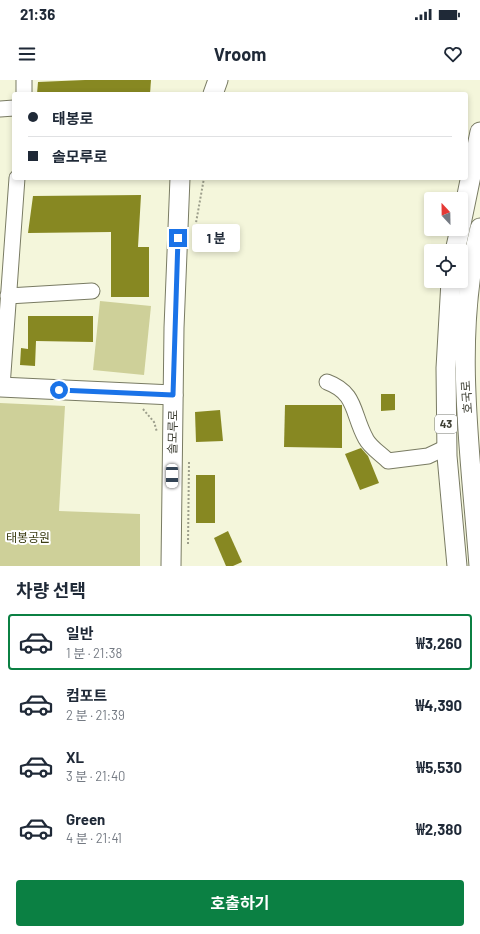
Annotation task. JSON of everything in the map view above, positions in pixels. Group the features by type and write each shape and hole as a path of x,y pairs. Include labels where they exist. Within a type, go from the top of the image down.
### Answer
{"main road":[{"path":"214,92 218,80"},
{"path":"468,192 480,132"},
{"name":"솔모루로","path":"171,566 173,395 180,180"},
{"name":"호국로","path":"479,566 464,361 473,255 480,228"},
{"name":"호국로","path":"450,288 446,368 447,447 458,566"},
{"path":"1,387 173,395"}],"lane":[{"path":"24,80 24,92"},
{"path":"0,109 12,108"},
{"path":"1,387 8,296 5,274 17,180"},
{"path":"8,296 92,291"},
{"path":"327,382 340,386 351,400 366,440 388,460 428,456 447,447"}],"path":[{"path":"194,235 204,180"},
{"path":"141,408 154,422 157,438"},
{"path":"188,551 189,461"}],"green space":[{"path":"100,301 151,306 144,375 93,370"},
{"name":"태봉공원","path":"0,403 65,406 59,511 140,514 140,566 0,566"}],"building":[{"path":"151,80 150,92 37,92 38,82"},
{"path":"141,195 138,247 149,247 149,297 111,297 111,232 28,233 33,196"},
{"path":"28,316 93,316 93,342 36,341 35,366 20,365 21,348 28,349"},
{"path":"381,394 395,394 395,410 381,411"},
{"path":"285,405 342,405 342,448 284,447"},
{"path":"220,410 223,441 196,442 195,412"},
{"path":"361,448 368,456 379,483 360,490 345,454"},
{"path":"196,475 215,475 215,523 196,523"},
{"path":"228,531 242,562 233,566 226,566 214,538"}],"route":[{"path":"59,390 173,395 178,238"}]}
